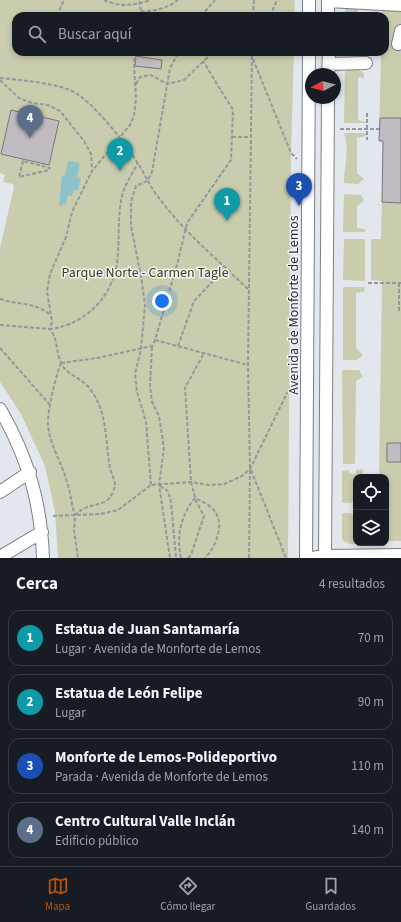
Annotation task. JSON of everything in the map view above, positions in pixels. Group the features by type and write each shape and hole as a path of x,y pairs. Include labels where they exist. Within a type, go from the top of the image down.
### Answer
{"street":[{"path":"309,0 309,12"},
{"path":"328,12 328,1 401,5"},
{"path":"398,44 401,30"},
{"name":"Avenida de Monforte de Lemos","path":"306,558 309,56"},
{"path":"329,63 366,63"},
{"path":"325,557 328,104"},
{"path":"0,409 20,446 30,472 40,511 43,558"},
{"path":"0,492 30,472"},
{"path":"0,557 42,532"},
{"path":"312,558 401,555"}],"path":[{"path":"59,12 64,0"},
{"path":"104,0 118,5 140,4 150,0"},
{"path":"139,0 141,11 151,12 173,4 178,0"},
{"path":"204,12 215,0"},
{"path":"253,12 254,0"},
{"path":"272,12 277,0"},
{"path":"50,329 52,322 49,314 47,291 50,274 66,237 72,212 92,171 130,125 134,115 135,56"},
{"path":"151,485 146,422 137,392 135,374 141,349 145,305 131,226 131,202 136,186 147,180 152,172 170,68 177,56"},
{"path":"135,85 140,77 151,76 167,84 184,80 210,56"},
{"path":"249,558 250,469 248,365 252,56"},
{"path":"252,56 291,153 298,159"},
{"path":"170,558 159,485 164,448 159,416 152,402 150,386 152,346 155,340 187,223 230,160 232,110 203,61"},
{"path":"0,79 29,81 73,92 85,100 120,138 138,162 158,198 186,230 250,291"},
{"path":"0,79 19,98 32,103 48,105 60,111 84,141 91,154 92,171"},
{"path":"367,114 367,140"},
{"path":"340,129 379,129"},
{"path":"231,138 250,137"},
{"path":"23,160 48,167 50,168 43,172 20,177 23,160"},
{"path":"0,325 50,329 75,323 94,310 110,286 117,265 119,212 122,194 138,162"},
{"path":"178,346 194,301 228,269"},
{"path":"368,283 400,282 399,310 401,310"},
{"path":"0,299 12,303 31,305 44,310 49,314"},
{"path":"50,329 54,334 61,363 73,376 85,382 97,402 107,433 110,468 115,483 114,492 107,501 82,508 75,515"},
{"path":"155,340 248,365"},
{"path":"61,363 152,346"},
{"path":"0,348 51,406"},
{"path":"188,558 192,555 204,516 195,498 191,482 185,388 204,353"},
{"path":"61,363 56,375 48,423 56,453 68,484 70,502 75,515 74,530 78,558"},
{"path":"53,516 101,514 118,510 151,485 191,482 209,486 224,484 242,476 250,469 290,387 294,383"},
{"path":"250,469 286,558"},
{"path":"159,485 168,491 171,502 176,558"},
{"path":"181,558 179,545 180,530 187,511 195,498"},
{"path":"195,498 209,506 216,513 219,523 214,546 206,558"}],"green space":[{"name":"Parque Norte - Carmen Tagle","path":"0,0 295,0 294,12 12,12 12,56 294,56 291,153 288,558 58,558 55,512 45,466 21,414 0,382 0,248 14,187 13,184 3,182 5,175 0,173"},
{"path":"401,0 401,541 389,541 389,474 379,474 382,281 371,280 371,239 381,239 383,141 379,141 381,56 389,56 389,12 381,12 382,2"},
{"path":"345,5 358,8 358,12 345,12"},
{"path":"345,70 359,70 364,73 364,78 358,77 358,120 366,123 344,123"},
{"path":"344,133 366,133 366,136 357,138 357,173 364,179 358,184 344,183 347,146"},
{"path":"344,194 361,195 364,200 357,206 357,228 365,229 365,232 343,232"},
{"path":"344,239 365,239 365,281 343,280"},
{"path":"343,287 364,287 365,291 356,293 356,348 363,355 357,360 343,360"},
{"path":"359,370 363,377 356,381 355,464 343,464 342,371"},
{"path":"363,469 363,474 356,474 356,470"},
{"path":"349,470 349,473 356,474 353,474 353,502 351,503 342,503 342,471"},
{"path":"342,513 350,513 353,515 353,544 345,542 342,539"}],"water":[{"path":"68,161 80,163 77,177 81,178 78,191 74,190 72,196 68,195 66,205 62,204 62,206 59,205 61,180 62,176 65,176"}],"building":[{"path":"136,56 162,60 161,69 135,66"},
{"path":"11,110 59,121 49,165 1,154"},
{"path":"380,118 401,118 401,203 382,202 383,141 379,141"},
{"path":"387,443 401,443 401,462 387,462"}],"place":[{"name":"Centro Cultural Valle Inclán","path":"30,138"},
{"name":"Estatua de León Felipe","path":"120,171"},
{"name":"Monforte de Lemos-Polideportivo","path":"299,206"},
{"name":"Estatua de Juan Santamaría","path":"227,221"}]}
